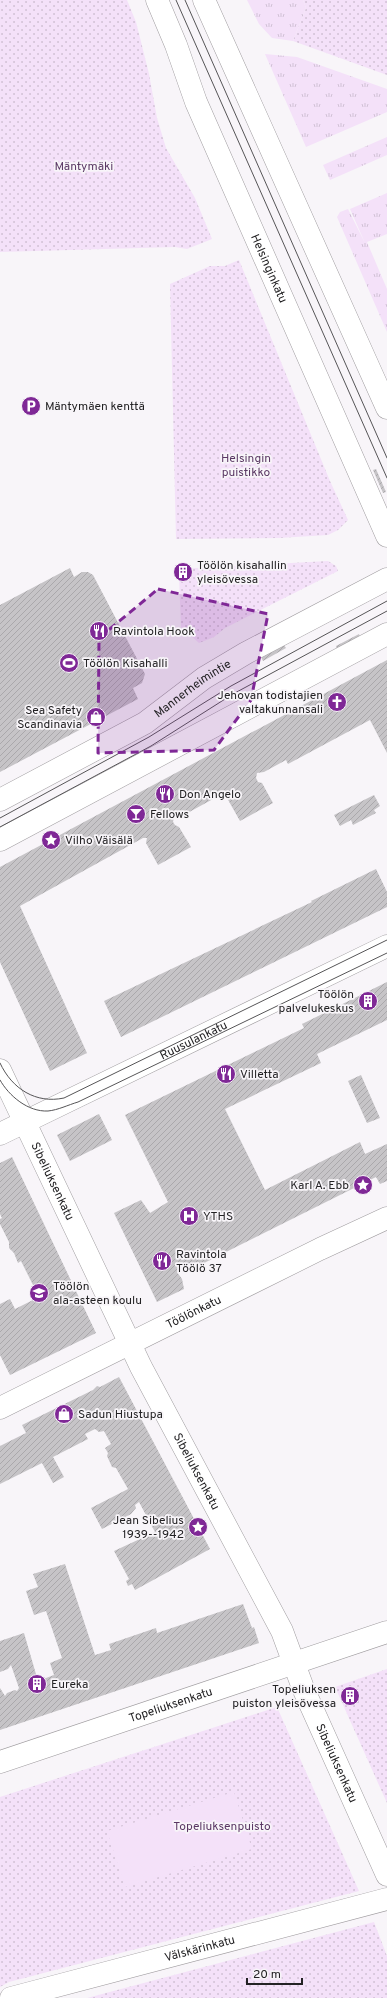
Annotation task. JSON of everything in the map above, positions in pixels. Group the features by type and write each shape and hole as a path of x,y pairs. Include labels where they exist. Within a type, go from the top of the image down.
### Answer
{"main road":[{"name":"Helsinginkatu","path":"157,0 176,45 196,102 387,536"},
{"path":"204,0 387,408"},
{"name":"Mannerheimintie","path":"0,800 145,723 204,678 246,653 387,579"},
{"path":"0,840 387,634"},
{"name":"Ruusulankatu","path":"0,1134 387,946"},
{"name":"Sibeliuksenkatu","path":"0,1070 147,1380 282,1631 306,1696 387,1875"},
{"name":"Töölönkatu","path":"0,1408 387,1218"},
{"name":"Topeliuksenkatu","path":"0,1762 387,1632"},
{"name":"Välskärinkatu","path":"11,1998 387,1900"}],"highlighted area":[{"path":"158,589 268,614 251,700 214,750 98,753 99,638"}],"green space":[{"name":"Mäntymäki","path":"0,0 127,0 136,22 149,74 157,118 166,148 195,198 212,239 187,249 175,247 0,252"},
{"path":"247,0 303,0 306,8 293,41 272,38 259,24"},
{"path":"303,0 387,0 387,75 293,41 306,8"},
{"path":"265,54 297,57 387,89 387,112 306,147"},
{"path":"387,137 387,155 330,180 323,165"},
{"path":"387,193 387,234 367,242 387,289 387,332 337,217 340,212 348,209 365,243 350,209"},
{"name":"Helsingin puistikko","path":"239,260 330,481 348,520 338,530 328,535 279,538 176,539 170,284 210,266 225,266"},
{"path":"328,561 336,566 338,571 225,628 214,637 199,643 181,627 179,577 177,569"},
{"path":"387,1669 387,1803 335,1687"},
{"name":"Topeliuksenpuisto","path":"277,1707 359,1891 9,1982 0,1987 0,1797"},
{"path":"234,1792 252,1849 125,1887 107,1831"},
{"path":"374,1922 387,1956 387,1998 87,1998"}],"building":[{"path":"376,469 386,492 383,493 373,470"},
{"name":"Töölön Kisahalli","path":"70,568 74,577 82,572 88,572 93,575 145,674 142,683 133,688 138,699 0,772 0,605"},
{"name":"Töölön kisahallin yleisövessa","path":"188,568 188,576 178,576 177,569"},
{"path":"359,634 360,637 337,649 336,646"},
{"path":"284,645 286,648 263,661 261,657"},
{"path":"387,660 387,753 370,720 288,764 286,760 264,772 257,773 256,778 258,782 262,783 273,803 240,821 227,798 228,794 224,793 182,816 178,815 174,817 173,822 179,827 191,847 158,865 146,843 147,838 143,838 20,906 87,1053 50,1071 0,962 0,867"},
{"path":"374,795 380,806 374,810 376,813 353,825 351,820 340,826 334,815"},
{"path":"376,869 387,892 387,907 121,1037 104,1001 312,902 311,901"},
{"path":"387,982 387,1020 317,1054 321,1063 225,1109 265,1190 360,1142 365,1154 387,1144 387,1181 380,1184 376,1177 198,1266 196,1262 177,1272 182,1279 184,1289 157,1302 114,1213 141,1200 150,1213 168,1202 125,1115 304,1028 302,1024"},
{"path":"361,1075 380,1118 367,1123 348,1081"},
{"path":"99,1114 112,1140 70,1161 57,1135"},
{"name":"Töölön ala-asteen koulu","path":"12,1157 96,1333 10,1375 0,1355 0,1304 10,1299 15,1309 39,1297 21,1261 18,1263 14,1253 9,1248 9,1242 0,1224 0,1219 2,1218 0,1214 0,1163"},
{"path":"119,1377 210,1549 135,1590 132,1584 128,1586 126,1581 129,1579 114,1551 155,1532 139,1502 135,1505 136,1508 131,1514 102,1529 91,1508 128,1489 116,1468 112,1467 107,1456 108,1453 105,1448 111,1444 104,1431 99,1432 95,1429 85,1434 88,1439 53,1457 64,1477 53,1483 42,1463 0,1484 0,1446 26,1433 22,1425 93,1390 97,1386 100,1387"},
{"path":"65,1564 95,1655 111,1650 109,1644 156,1628 157,1633 243,1604 252,1628 254,1627 259,1643 0,1730 0,1688 5,1696 7,1693 15,1690 17,1691 19,1688 11,1665 8,1669 0,1672 0,1641 24,1633 38,1681 54,1675 50,1663 62,1658 46,1611 34,1615 26,1591 38,1587 33,1574"}],"tram line":[{"path":"176,0 387,478"},
{"path":"185,0 387,458"},
{"path":"0,818 149,737 231,686 387,601"},
{"path":"0,827 151,746 233,694 387,611"},
{"path":"0,1063 11,1080 26,1092 44,1099 64,1098 387,940"},
{"path":"0,1080 8,1092 26,1106 41,1111 59,1109 78,1102 387,953"}],"place":[{"name":"Mäntymäen kenttä","path":"31,406"},
{"name":"Töölön kisahallin yleisövessa","path":"183,572"},
{"name":"Ravintola Hook","path":"99,631"},
{"name":"Töölön Kisahalli","path":"69,663"},
{"name":"Jehovan todistajien valtakunnansali","path":"337,702"},
{"name":"Sea Safety Scandinavia","path":"96,717"},
{"name":"Don Angelo","path":"165,794"},
{"name":"Fellows","path":"136,814"},
{"name":"Vilho Väisälä","path":"51,840"},
{"name":"Töölön palvelukeskus","path":"368,1001"},
{"name":"Villetta","path":"226,1074"},
{"name":"Karl A. Ebb","path":"363,1185"},
{"name":"YTHS","path":"189,1216"},
{"name":"Ravintola Töölö 37","path":"162,1261"},
{"name":"Töölön ala-asteen koulu","path":"39,1293"},
{"name":"Sadun Hiustupa","path":"64,1414"},
{"name":"Jean Sibelius 1939--1942","path":"198,1527"},
{"name":"Eureka","path":"37,1684"},
{"name":"Topeliuksen puiston yleisövessa","path":"350,1696"}]}
